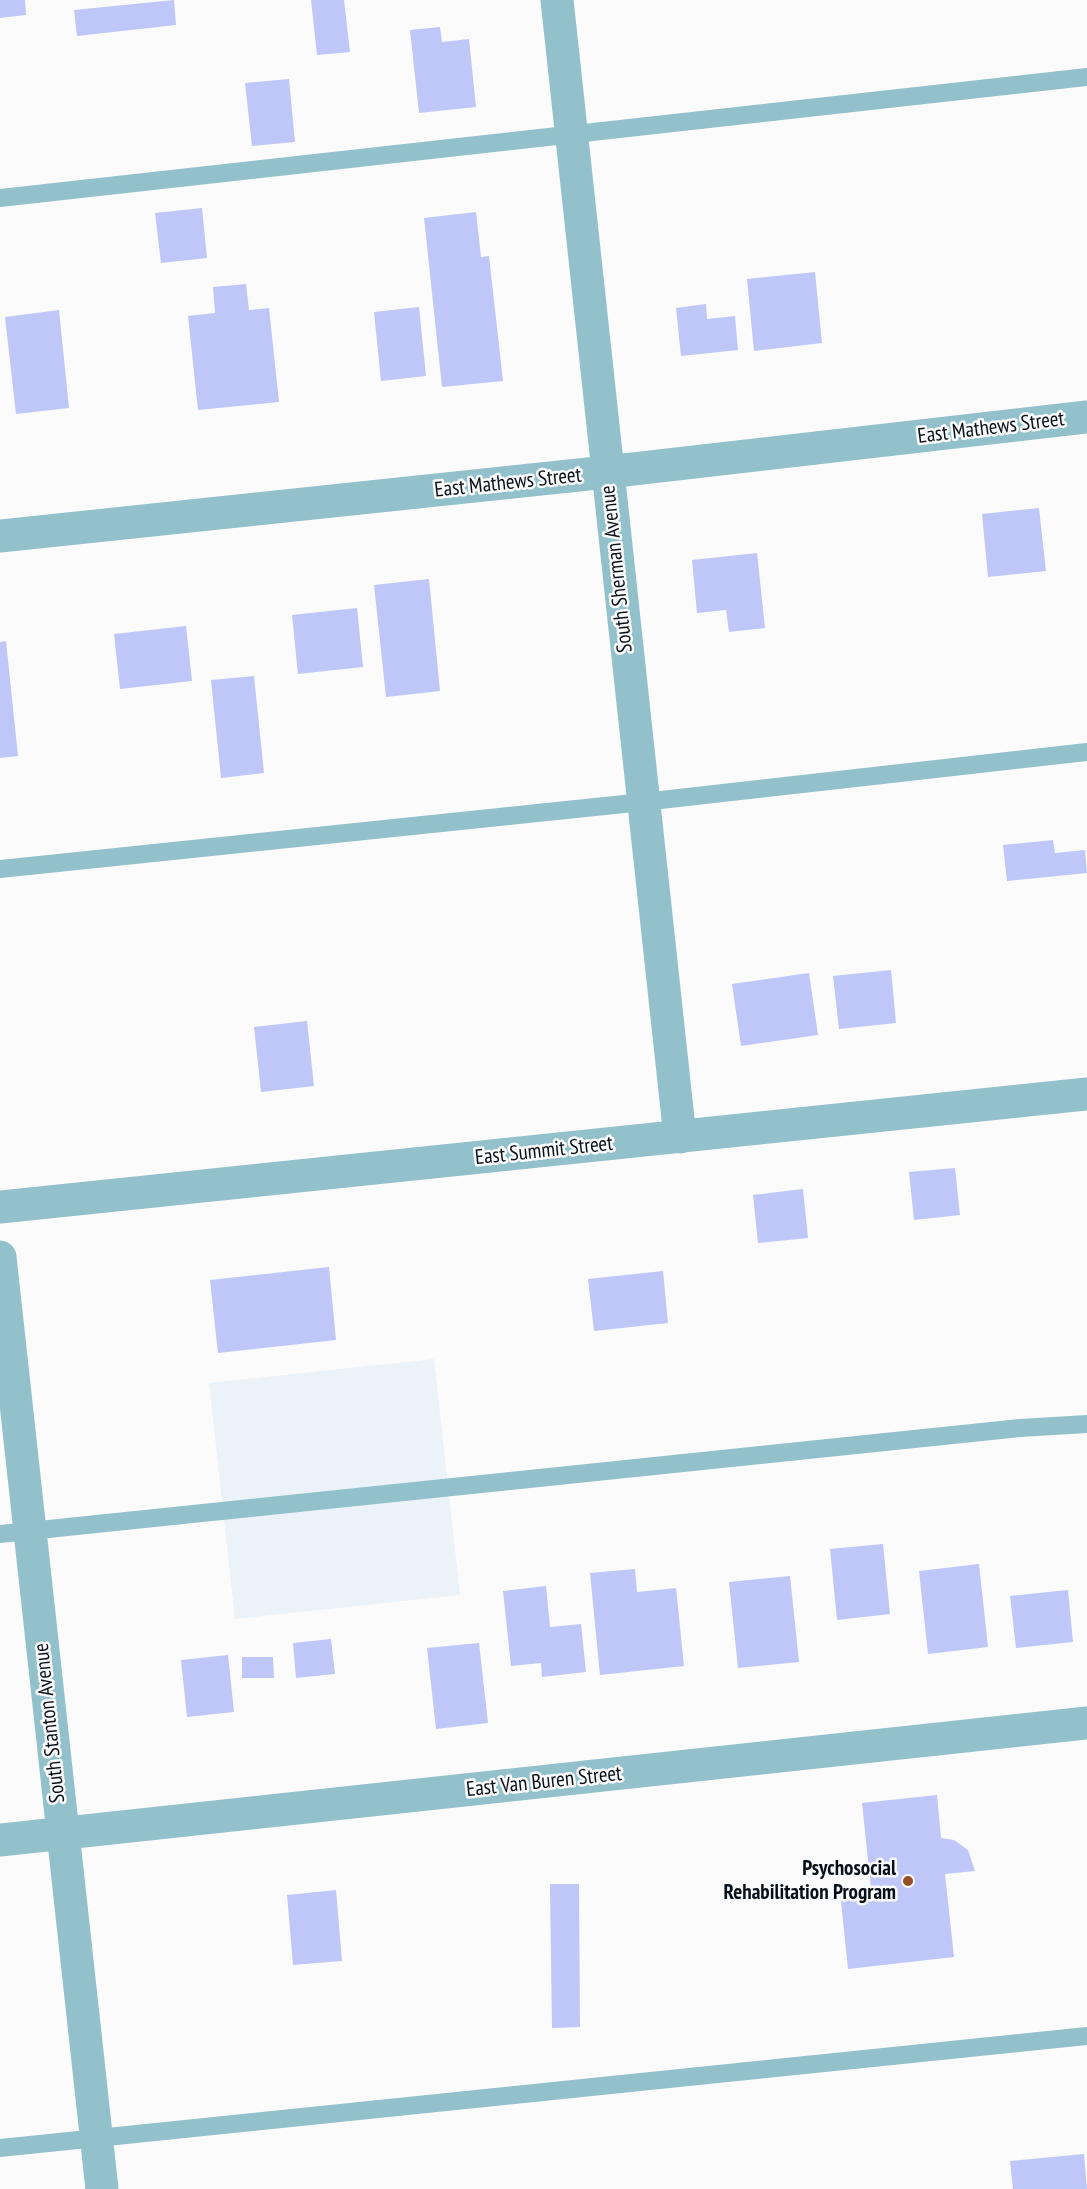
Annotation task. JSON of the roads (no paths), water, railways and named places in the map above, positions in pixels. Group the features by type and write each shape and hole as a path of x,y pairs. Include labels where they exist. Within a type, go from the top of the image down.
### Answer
{"street":[{"name":"South Sherman Avenue","path":"557,0 680,1137"},
{"name":"East Mathews Street","path":"0,536 607,472 1087,417"},
{"name":"East Summit Street","path":"0,1207 1087,1094"},
{"name":"South Stanton Avenue","path":"0,1257 15,1533 62,1834 102,2189"},
{"name":"East Van Buren Street","path":"0,1840 1087,1723"}],"lane":[{"path":"0,198 1087,77"},
{"path":"0,869 643,802 1087,752"},
{"path":"15,1533 1008,1430 1087,1424"},
{"path":"0,2148 1087,2036"}],"place":[{"name":"Psychosocial Rehabilitation Program","path":"908,1881"}]}
